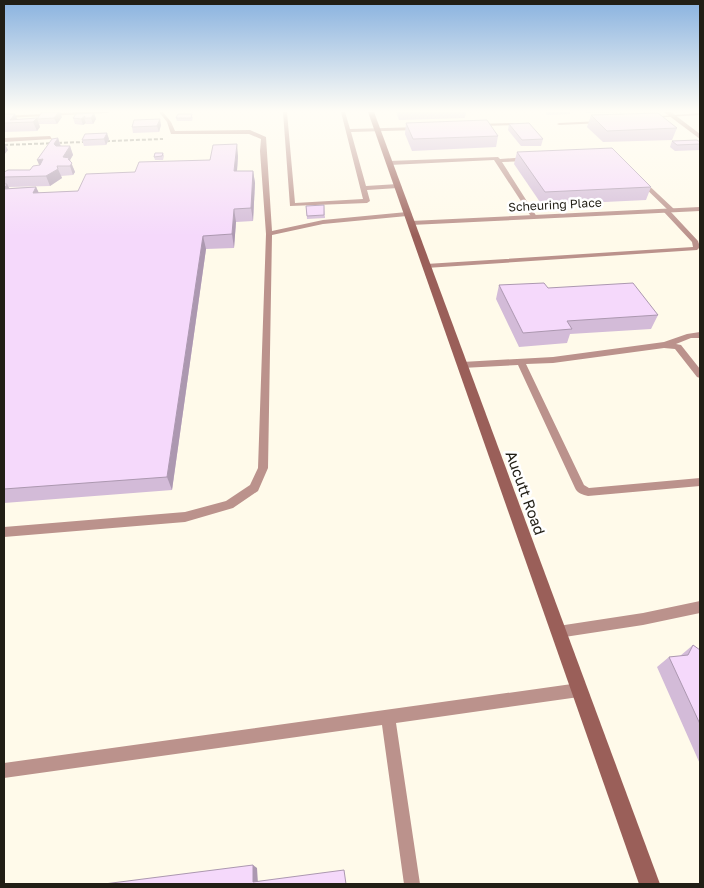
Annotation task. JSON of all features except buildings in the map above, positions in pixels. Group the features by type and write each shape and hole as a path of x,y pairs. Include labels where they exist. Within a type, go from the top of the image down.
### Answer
{"street":[{"name":"Aucutt Road","path":"386,153 650,884"},
{"name":"Scheuring Place","path":"409,219 534,217 700,209"}],"lane":[{"path":"4,532 185,517 229,505 254,488 264,468 269,234 263,153"},
{"path":"288,153 292,205 367,201 355,153"},
{"path":"389,163 496,158 534,217"},
{"path":"498,161 536,159"},
{"path":"426,266 695,249 697,246 695,241 633,174"},
{"path":"364,188 398,186"},
{"path":"269,234 323,222 409,219"},
{"path":"462,365 553,360 664,345 690,336 700,335"},
{"path":"664,345 678,347 700,375"},
{"path":"521,362 580,488 588,492 700,482"},
{"path":"558,632 643,619 700,607"},
{"path":"4,771 579,690"},
{"path":"388,718 412,884"}]}
